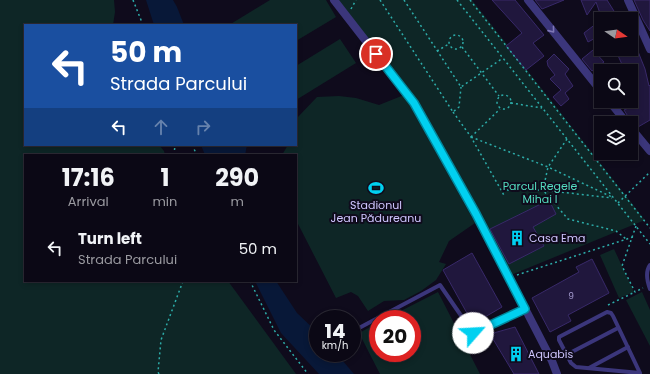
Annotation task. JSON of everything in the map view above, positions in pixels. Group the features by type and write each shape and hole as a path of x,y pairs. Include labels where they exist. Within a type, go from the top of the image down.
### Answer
{"street":[{"path":"334,0 414,103 476,214 552,361 556,374"},
{"path":"528,0 594,82"},
{"path":"628,0 650,50"},
{"path":"615,108 621,116"},
{"path":"638,136 650,151"}],"lane":[{"path":"649,287 646,278 648,266 650,265"},
{"path":"361,327 440,285 473,333 525,309"},
{"path":"607,312 611,313 640,374 573,366 559,340 561,335 607,312"},
{"path":"566,355 618,328"},
{"path":"589,368 628,347"}],"path":[{"path":"133,0 143,24"},
{"path":"380,0 471,137 505,197"},
{"path":"404,0 461,87 460,106 453,112"},
{"path":"457,0 650,244"},
{"path":"470,0 650,228"},
{"path":"437,51 449,44 451,37 458,35 463,40 462,47 499,96"},
{"path":"449,44 456,50 462,47"},
{"path":"461,87 503,58"},
{"path":"499,96 506,95 510,98 511,102"},
{"path":"499,96 496,103 500,109"},
{"path":"471,137 500,109 507,108 511,102"},
{"path":"511,102 543,108"},
{"path":"471,137 548,167 614,198"},
{"path":"543,190 548,167 568,139"},
{"path":"618,203 650,172"},
{"path":"502,190 543,190 614,198"},
{"path":"543,190 568,219 616,230 626,239"},
{"path":"635,292 622,266 636,226"},
{"path":"509,278 633,237"},
{"path":"159,374 161,340 183,282"},
{"path":"250,282 274,330 308,374"},
{"path":"607,312 605,307 635,292 649,287"}],"green space":[{"path":"0,0 114,0 115,12 113,24 24,24 24,146 160,146 165,154 24,154 24,282 229,282 296,374 0,374"},
{"path":"270,0 326,0 336,17 297,40 297,24 231,24"},
{"name":"Parcul Regele Mihai I","path":"337,0 472,0 594,155 594,160 598,160 645,220 511,275 414,103"},
{"path":"340,39 356,63 297,99 297,65"},
{"name":"Stadionul Jean Pădureanu","path":"404,95 475,223 449,241 439,262 446,264 436,280 421,291 404,300 384,301 368,311 358,296 351,292 336,298 297,222 297,154 283,154 287,146 297,146 298,117 317,97 339,96 356,98 379,105"},
{"path":"614,249 634,292 619,298 600,255"},
{"path":"438,292 480,374 380,374 374,362 421,362 421,310 403,310"},
{"path":"642,292 650,310 650,346 626,300"},
{"path":"369,328 369,353 361,337 361,332"}],"water":[{"path":"146,0 173,0 184,24 154,24"},
{"path":"201,146 247,146 245,154 205,154"},
{"path":"256,282 277,282 297,313 309,324 309,362 344,362 354,374 319,374 281,333"}],"building":[{"path":"492,0 515,0 544,35 533,43 544,56 526,70 506,46 522,33"},
{"path":"535,0 564,0 542,9"},
{"path":"581,0 607,0 615,12 600,12 596,2 587,15"},
{"path":"634,0 650,0 650,31 643,20"},
{"path":"594,25 594,39 588,42 584,33"},
{"path":"593,50 594,56 598,56 604,62 601,64 594,64 594,70 592,71 582,59"},
{"path":"638,52 645,69 649,86 650,85 650,120 638,127 638,116 628,116 624,110 628,108 638,108 638,64 622,64 618,56 638,56"},
{"path":"554,54 569,69 565,74 573,86 565,93 569,99 561,106 553,97 561,90 550,79 555,75 548,66 547,61"},
{"name":"Casa Ema","path":"549,200 556,214 533,227 544,246 509,264 490,229"},
{"path":"472,253 502,307 473,324 443,270"},
{"path":"592,259 609,293 568,315 571,321 550,332 532,298 579,272 576,267"},
{"name":"Aquabis","path":"515,327 539,374 514,374 490,334"}],"place":[{"name":"Stadionul Jean Pădureanu","path":"376,188"},
{"name":"Casa Ema","path":"517,238"},
{"name":"Aquabis","path":"516,354"}],"route":[{"path":"376,54 414,103 476,214 525,309 473,333"}]}
